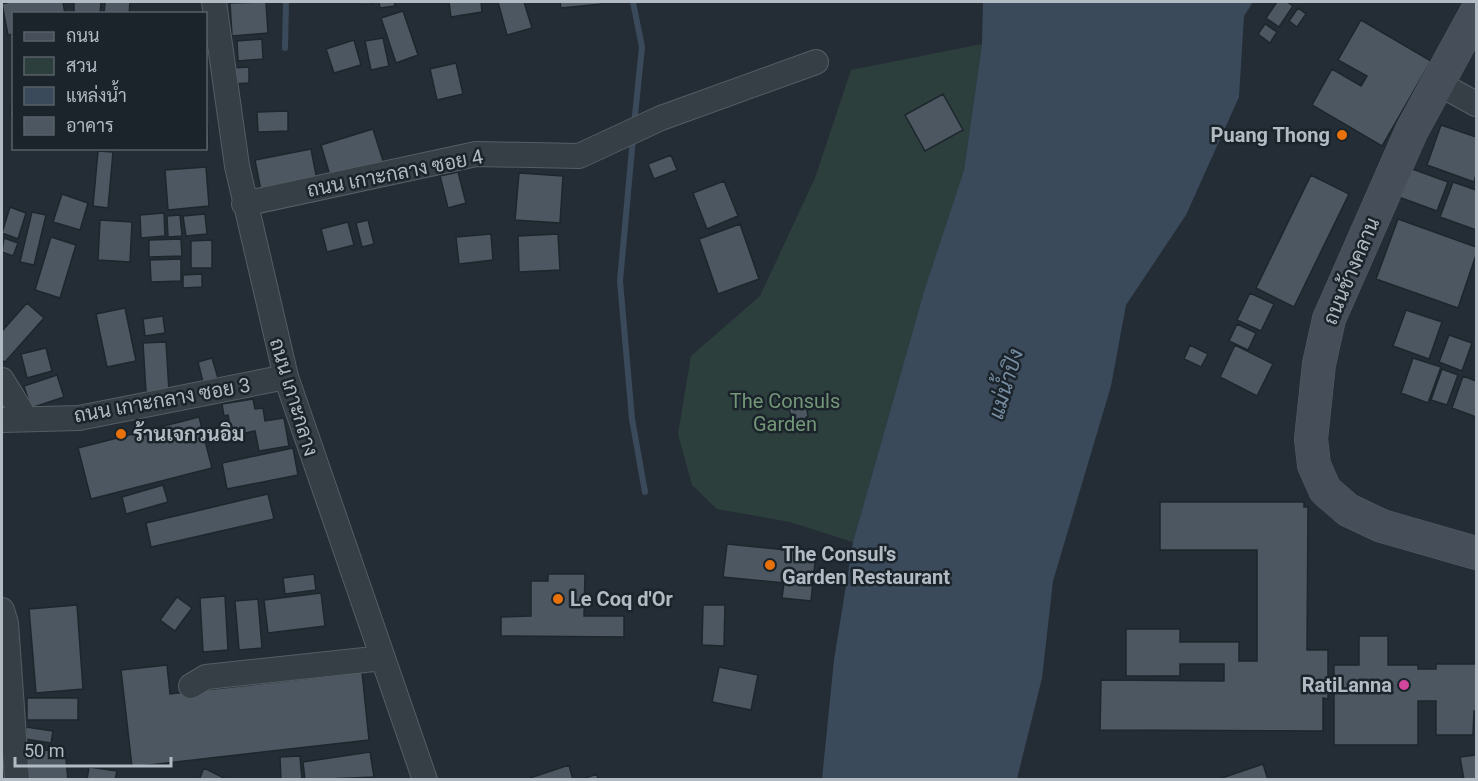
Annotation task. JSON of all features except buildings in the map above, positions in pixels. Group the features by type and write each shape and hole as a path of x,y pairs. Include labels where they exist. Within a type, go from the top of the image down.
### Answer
{"street":[{"name":"ถนน เกาะกลาง","path":"214,2 222,77 244,204 286,377 425,780"},
{"name":"ถนนช้างคลาน","path":"1476,13 1412,130 1329,319 1319,364 1311,439 1314,465 1325,490 1348,510 1382,526 1476,553"},
{"name":"ถนน เกาะกลาง ซอย 4","path":"244,204 476,154 579,156 633,129 816,62"},
{"path":"1438,83 1476,104"},
{"name":"ถนน เกาะกลาง ซอย 3","path":"2,420 79,418 286,377"},
{"path":"2,380 26,419"},
{"path":"2,610 6,623 17,780"},
{"path":"191,686 206,677 383,658"}],"green space":[{"name":"The Consuls Garden","path":"982,44 964,170 925,288 853,542 790,522 717,509 692,485 678,434 691,356 760,296 815,178 851,70"}],"water":[{"name":"แม่น้ำปิง","path":"983,2 1253,2 1244,16 1239,97 1186,215 1126,305 1111,386 1053,581 1042,678 1017,779 822,779 834,660 853,542 925,288 964,170 982,44"}],"waterway":[{"path":"285,48 286,2"},
{"path":"633,2 642,47 634,125"},
{"path":"633,138 620,281 632,419 645,492"}],"place":[{"name":"Puang Thong","path":"1342,135"},
{"name":"ร้านเจกวนอิม","path":"121,434"},
{"name":"The Consul's Garden Restaurant","path":"770,565"},
{"name":"Le Coq d'Or","path":"558,599"},
{"name":"RatiLanna","path":"1404,685"}]}
